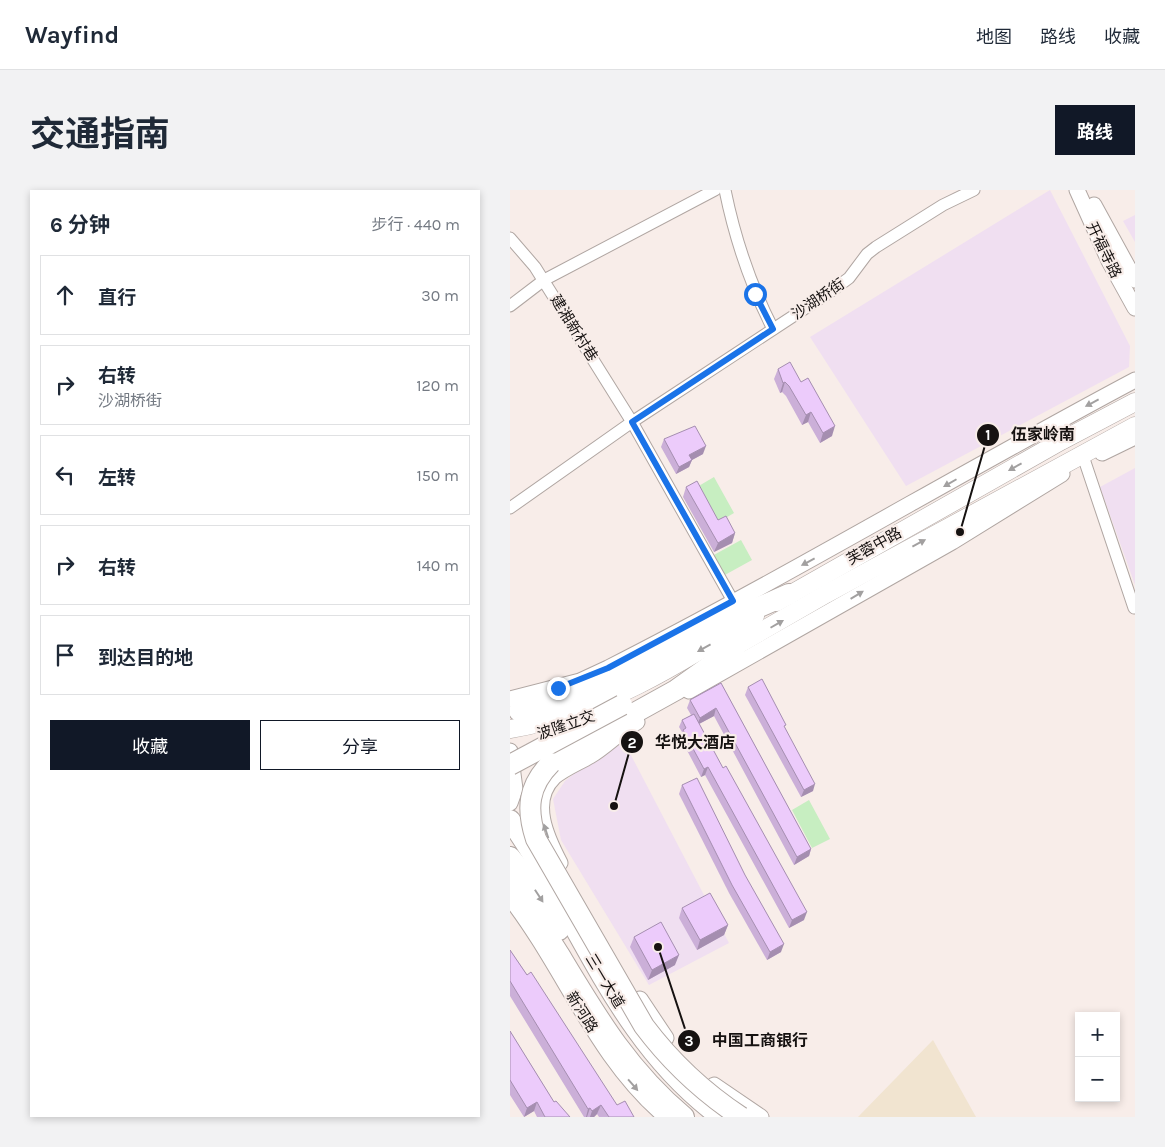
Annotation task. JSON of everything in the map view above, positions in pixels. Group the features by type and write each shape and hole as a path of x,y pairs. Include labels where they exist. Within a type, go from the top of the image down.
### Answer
{"highway":[{"path":"514,705 556,702 606,684 709,629 790,594"},
{"path":"729,1114 680,1068 644,1026 536,839 529,810 531,794 536,782 551,764 602,731 676,690 735,648"},
{"path":"510,765 619,700"},
{"name":"三一大道","path":"512,822 607,986 656,1066 688,1107 701,1117"},
{"name":"三一大道","path":"510,857 546,907 611,1018 628,1042 656,1066"},
{"path":"510,881 619,1049 652,1088 688,1107 729,1114"},
{"path":"644,1026 656,1066"},
{"path":"619,1049 656,1066"}],"main road":[{"name":"芙蓉中路","path":"619,700 790,594 1061,441 1135,402"},
{"name":"芙蓉中路","path":"619,700 735,648 826,594 1135,426"},
{"path":"626,728 676,690"},
{"name":"波隆立交","path":"510,729 551,720 619,700"},
{"name":"波隆立交","path":"510,741 550,733 619,700"}],"street":[{"path":"510,306 544,280 715,190"},
{"path":"726,190 740,252 755,294 773,329"},
{"name":"沙湖桥街","path":"510,508 632,422 849,278 867,254 876,247 943,205 974,190"},
{"name":"开福寺路","path":"1077,190 1109,261 1135,308"},
{"name":"开福寺路","path":"1088,190 1101,220 1135,280"},
{"name":"建湘新村巷","path":"510,238 525,253 544,280 632,422 733,601"},
{"path":"514,705 580,681 647,649 733,601 847,542 1046,428 1135,380"},
{"path":"761,1117 746,1109 700,1074 657,1028 552,847 543,821 542,801 552,779 592,755 626,728 738,661 778,642 952,542 1085,462 1135,437"},
{"path":"1085,462 1134,608"},
{"path":"510,751 515,781 512,799 542,801"},
{"name":"新河路","path":"510,898 605,1048 634,1085 666,1117"}],"shaded area":[{"path":"1050,190 1130,346 1129,367 906,486 810,337"},
{"path":"1135,215 1135,242 1123,221"},
{"path":"1135,468 1135,585 1100,487"},
{"path":"621,736 729,943 649,985 561,840 553,799 565,781"},
{"path":"933,1040 976,1117 858,1117"}],"green space":[{"path":"714,477 734,513 717,523 697,487"},
{"path":"741,540 752,560 723,576 712,556"},
{"path":"809,800 830,839 812,848 792,810"}],"building":[{"path":"790,362 801,382 808,378 835,426 823,433 811,412 806,415 789,386 785,382 783,383 778,369"},
{"path":"695,426 706,446 689,455 692,460 679,467 664,439"},
{"path":"697,481 718,520 726,516 735,533 718,543 686,487"},
{"path":"762,679 786,725 784,726 815,784 804,790 748,687"},
{"path":"721,683 811,849 797,857 716,708 700,718 690,700"},
{"path":"694,714 723,768 726,766 807,912 792,920 708,767 704,769 683,730 686,728 682,720"},
{"path":"697,778 745,875 784,944 770,952 732,885 682,785"},
{"path":"710,893 728,925 700,940 682,908"},
{"path":"661,922 679,955 652,970 634,937"},
{"path":"510,950 527,975 531,972 617,1105 625,1101 634,1117 609,1117 601,1105 592,1111 590,1108 588,1109 510,981"},
{"path":"510,1031 554,1102 556,1101 570,1117 545,1117 537,1102 527,1108 510,1080"}],"place":[{"name":"伍家岭南","path":"960,532"},
{"name":"华悦大酒店","path":"614,806"},
{"name":"中国工商银行","path":"658,947"}],"route":[{"path":"558,688 580,681 647,649 733,601 632,422 773,329 755,294"}]}
